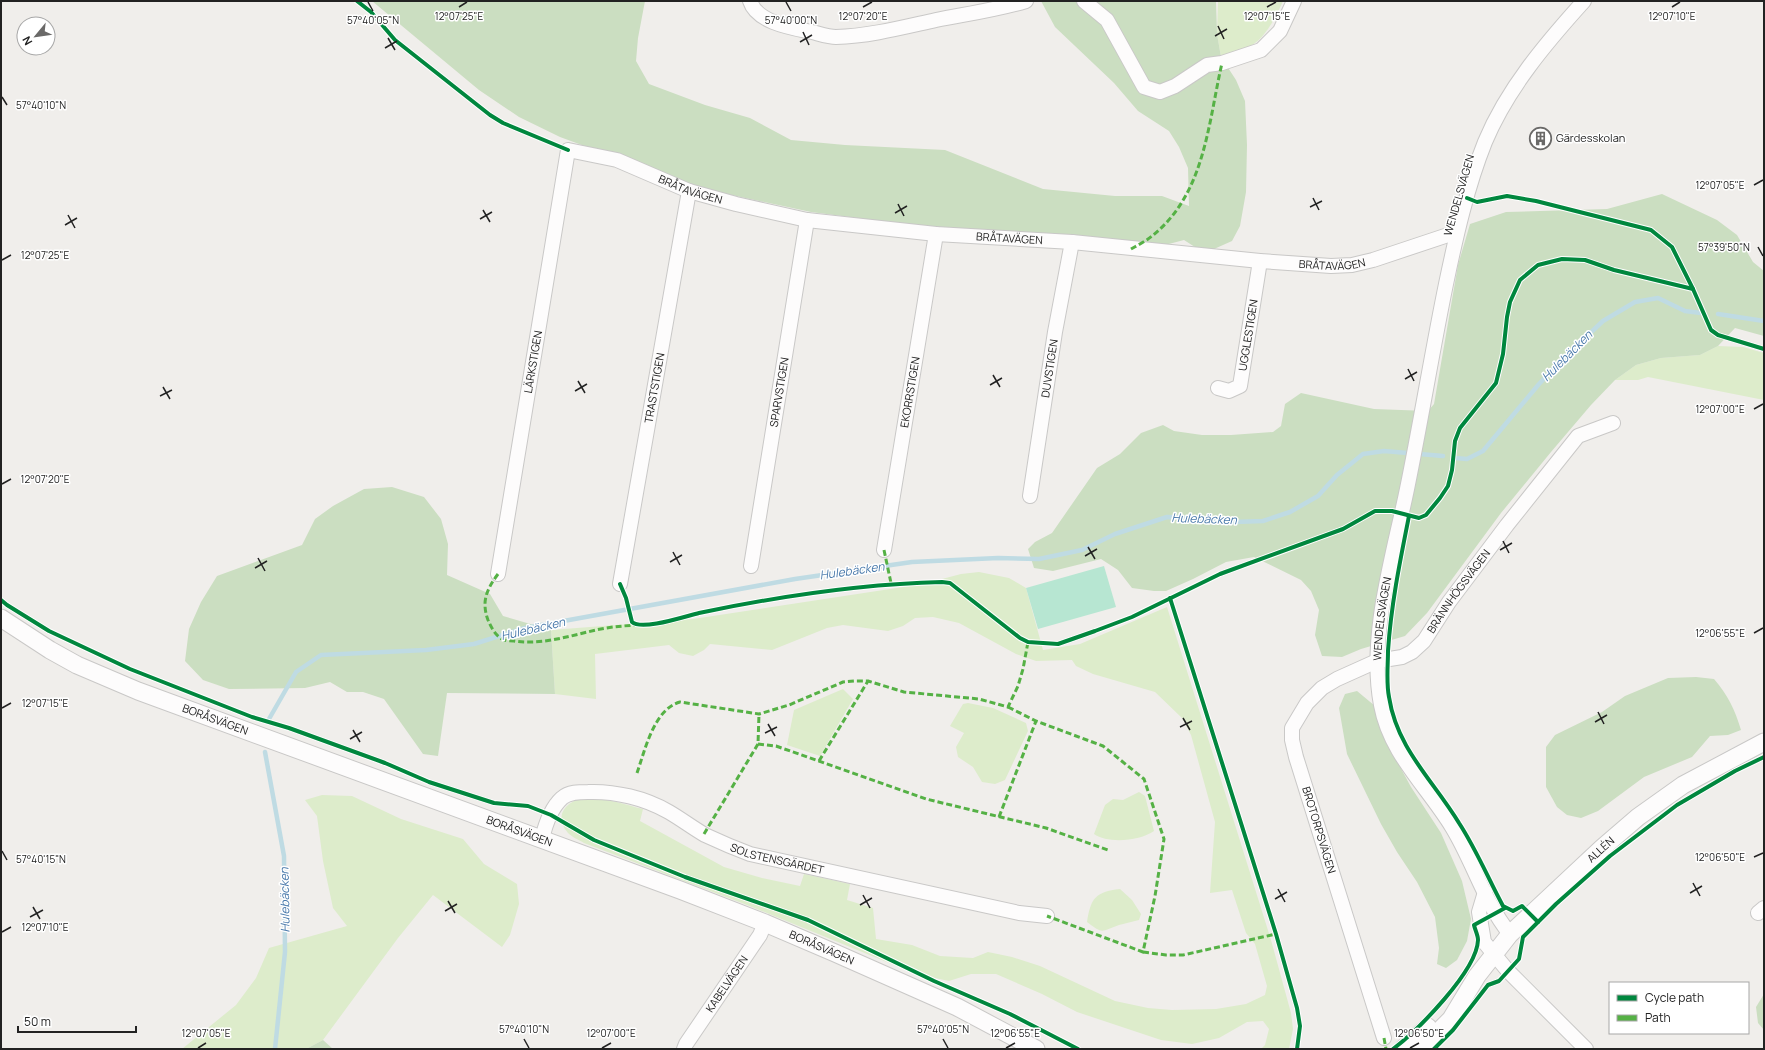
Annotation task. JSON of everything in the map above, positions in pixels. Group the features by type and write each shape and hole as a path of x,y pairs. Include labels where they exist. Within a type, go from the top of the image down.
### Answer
{"street":[{"path":"750,1 752,7 762,16 780,25 834,37 857,35 912,25 1007,7 1026,1"},
{"path":"1084,1 1107,20 1144,87 1160,92 1175,86 1207,65 1222,63 1261,50 1280,31 1294,1"},
{"name":"WENDELSVÄGEN","path":"1510,934 1495,914 1467,852 1451,825 1410,770 1395,745 1381,708 1378,688 1377,661 1382,612 1457,232 1475,168 1498,114 1515,86 1584,1"},
{"name":"BRÅTAVÄGEN","path":"568,150 617,160 689,191 806,220 936,234 1072,242 1260,261 1331,266 1352,265 1373,260 1457,232"},
{"name":"LÄRKSTIGEN","path":"498,574 568,150"},
{"name":"TRASTSTIGEN","path":"620,584 689,191"},
{"name":"SPARVSTIGEN","path":"752,566 806,220"},
{"name":"EKORRSTIGEN","path":"884,550 936,234"},
{"name":"DUVSTIGEN","path":"1030,496 1055,332 1072,242"},
{"name":"UGGLESTIGEN","path":"1218,388 1229,391 1240,386 1260,261"},
{"name":"BRÄNNHÖGSVÄGEN","path":"1377,661 1402,657 1412,652 1424,642 1449,602 1578,436 1613,423"},
{"name":"BORÅSVÄGEN","path":"1,618 56,654 77,665 138,691 542,839 765,923 957,1007 1036,1049"},
{"name":"BROTORPSVÄGEN","path":"1377,661 1322,688 1307,703 1292,728 1292,740 1384,1038"},
{"name":"ALLÉN","path":"1421,1049 1451,1019 1458,1009 1466,992 1493,954 1510,934 1564,883 1638,817 1683,785 1764,742"},
{"name":"SOLSTENSGÄRDET","path":"542,839 545,827 562,798 570,794 606,791 629,796 668,811 704,834 725,845 750,854 1019,913 1047,916"},
{"path":"1485,892 1480,905 1480,922 1484,942 1493,954 1533,997 1586,1049"},
{"name":"KABELVÄGEN","path":"687,1047 760,935 765,923"},
{"name":"ALLÉN","path":"1403,1049 1449,1004 1466,992"}],"green space":[{"path":"372,1 645,1 638,38 636,61 649,84 705,105 750,118 791,140 845,145 945,150 1043,189 1115,196 1162,196 1189,206 1188,168 1179,147 1169,131 1138,111 1114,83 1055,27 1041,1 1216,1 1217,34 1221,57 1236,80 1245,101 1247,145 1246,192 1240,226 1232,241 1214,249 1198,249 1184,240 1165,245 1091,241 904,224 811,212 699,188 560,137 519,117 479,90"},
{"path":"1218,1 1283,1 1267,31 1253,45 1244,50 1221,57 1217,34"},
{"path":"1662,194 1717,220 1737,235 1753,262 1764,271 1764,336 1735,328 1718,346 1700,355 1661,358 1636,365 1615,380 1591,405 1551,452 1501,513 1427,613 1405,636 1361,649 1342,657 1322,656 1315,635 1319,610 1311,591 1301,580 1254,557 1226,562 1166,591 1132,588 1118,570 1101,559 1053,571 1034,568 1028,549 1035,542 1052,533 1097,468 1120,454 1141,433 1163,425 1174,431 1202,435 1231,435 1273,432 1281,426 1285,404 1301,393 1374,409 1428,411 1434,404 1458,265 1470,224 1506,212 1607,209"},
{"path":"1718,346 1743,347 1764,353 1764,400 1648,377 1638,380 1615,380 1636,365 1661,358 1700,355"},
{"path":"392,487 424,497 441,519 448,544 447,575 490,594 503,616 551,630 555,694 447,693 438,756 423,754 384,699 363,692 347,692 330,682 305,688 229,689 203,680 185,661 189,629 201,602 217,576 302,545 315,519 333,506 364,489"},
{"path":"1104,566 1116,607 1038,629 1026,588"},
{"path":"979,572 1009,578 1026,588 1043,650 1080,644 1167,607 1271,940 1291,1013 1293,1029 1289,1049 1261,1049 1265,1045 1269,1029 1263,1021 1247,1022 1219,1038 1192,1044 1161,1040 1077,1012 1042,994 996,974 971,974 949,981 916,974 747,905 584,843 568,833 563,826 562,814 565,809 569,804 581,799 603,799 643,809 640,821 724,867 762,878 800,886 804,874 850,884 847,900 873,908 876,939 912,945 940,956 973,958 988,952 1012,957 1040,966 1115,1001 1148,1008 1172,1010 1216,1009 1246,1004 1265,995 1267,986 1255,944 1246,933 1232,890 1210,893 1215,822 1191,735 1182,718 1155,692 1093,674 1076,666 1072,660 1036,661 1016,654 959,623 933,617 915,618 903,626 888,631 843,625 827,628 772,650 710,644 704,650 693,656 679,653 669,645 595,654 596,699 555,694 551,630 693,619 923,584 961,574"},
{"path":"1696,677 1714,679 1730,703 1741,730 1728,735 1710,736 1692,757 1644,777 1598,811 1581,818 1567,815 1557,807 1546,787 1546,747 1555,735 1602,712 1625,696 1668,678"},
{"path":"843,689 853,699 820,756 787,745 794,710"},
{"path":"1357,691 1375,706 1393,754 1411,787 1441,833 1462,881 1471,919 1467,941 1457,960 1446,968 1437,964 1439,948 1435,917 1417,882 1381,824 1347,754 1339,708 1345,694"},
{"path":"968,703 993,708 1026,723 1028,731 1005,780 995,784 982,782 973,767 958,757 956,747 964,733 950,726 963,704"},
{"path":"1139,792 1145,796 1154,831 1141,837 1124,840 1107,839 1094,834 1105,805 1113,799 1123,800"},
{"path":"322,795 352,796 401,819 463,839 484,864 517,884 519,904 510,935 502,947 433,895 398,938 323,1040 306,1049 182,1049 236,1005 256,978 269,948 347,926 333,908 323,861 317,816 305,800"},
{"path":"1120,889 1132,900 1141,914 1139,920 1103,931 1087,922 1090,907 1100,894"},
{"path":"1764,994 1764,1030 1758,1023 1756,1007"},
{"path":"323,1040 333,1049 306,1049"}],"waterway":[{"name":"Hulebäcken","path":"1455,458 1467,459 1483,451 1539,384 1569,353 1603,321 1635,302 1658,298 1685,311 1701,313"},
{"name":"Hulebäcken","path":"1718,314 1764,321"},
{"name":"Hulebäcken","path":"269,719 296,672 321,655 426,650 474,644 525,628 795,579 912,562 998,558 1039,559 1082,550 1115,534 1167,517 1200,518 1234,522 1263,521 1290,512 1318,496 1337,475 1363,454 1384,451 1443,456"},
{"name":"Hulebäcken","path":"265,752 284,856 285,952 275,1049"}],"marked path":[{"path":"1131,249 1150,238 1170,219 1183,200 1194,179 1202,157 1208,133 1222,63"},
{"path":"884,550 891,583"},
{"path":"498,574 488,590 485,607 488,620 492,628 497,635 504,640 525,642 546,641 606,628 636,625"},
{"path":"637,773 647,742 657,721 671,706 680,702 759,714 789,705 843,682 868,681 904,692 979,699 1008,707 1018,686 1028,642"},
{"path":"819,761 868,681"},
{"path":"1008,707 1036,721 1103,746 1144,779 1164,839 1155,896 1143,952 1047,916"},
{"path":"704,834 758,744 759,714"},
{"path":"999,817 1036,721"},
{"path":"758,744 776,746 926,799 1046,828 1108,850"},
{"path":"1143,952 1166,955 1183,955 1276,934"},
{"path":"1384,1038 1386,1049"}],"cycle path":[{"path":"357,1 371,12 395,40 490,115 503,123 568,150"},
{"path":"1467,198 1477,202 1507,196 1536,201 1651,230 1672,247 1693,289"},
{"path":"620,584 626,598 632,622 645,625 790,596 881,585 942,582 950,583 1020,638 1028,642 1058,644 1132,617 1220,574 1343,529 1375,511 1392,511 1419,518 1426,515 1448,486 1452,470 1455,441 1460,428 1496,383 1503,354 1510,302 1520,280 1538,265 1562,259 1585,260 1614,270 1693,289 1711,330 1718,335 1764,349"},
{"path":"1409,516 1399,566 1389,634 1387,674 1389,697 1393,716 1400,733 1417,763 1449,807 1465,833 1503,906 1513,911 1522,906 1538,922"},
{"path":"1170,598 1276,934 1297,1008 1300,1026 1297,1049"},
{"path":"1,600 49,631 130,669 252,717 289,728 385,763 429,782 494,803 528,806 551,815 594,840 685,877 808,920 934,981 1010,1014 1078,1049"},
{"path":"1434,1049 1453,1030 1488,985 1499,981 1519,959 1523,937 1556,904 1610,856 1677,805 1735,771 1764,757"},
{"path":"1393,1049 1430,1015 1468,968 1475,953 1478,940 1474,925 1505,908"}],"place":[{"name":"Gärdesskolan","path":"1541,138"}]}
